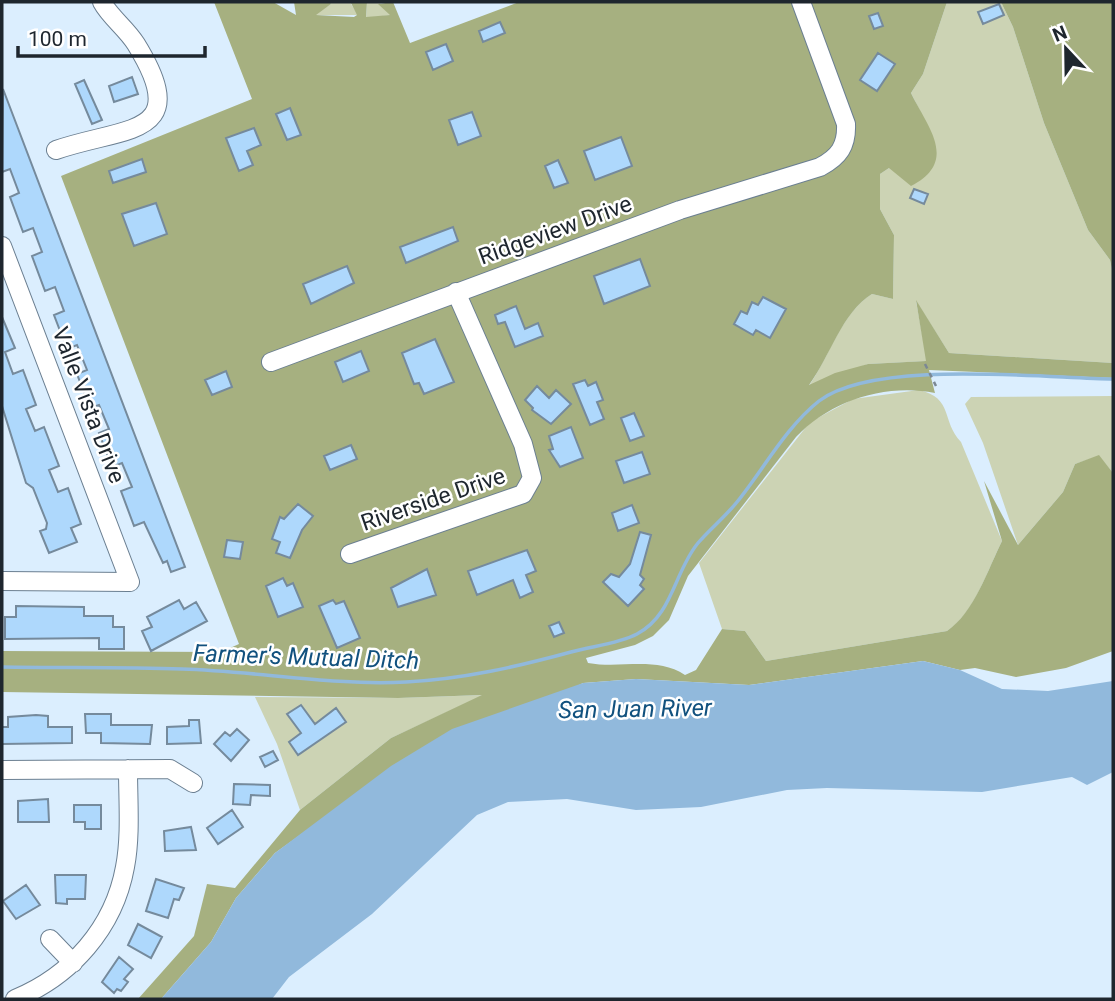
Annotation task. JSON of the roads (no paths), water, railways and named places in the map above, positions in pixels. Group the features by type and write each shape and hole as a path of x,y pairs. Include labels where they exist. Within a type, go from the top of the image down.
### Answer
{"street":[{"path":"56,150 134,128 151,121 157,112 159,97 137,46 102,2"},
{"name":"Ridgeview Drive","path":"271,362 680,210 820,167 834,160 846,137 841,102 801,2"},
{"name":"Valle Vista Drive","path":"2,246 130,582 2,581"},
{"name":"Riverside Drive","path":"350,554 523,494 532,478 523,444 456,292"},
{"path":"15,999 43,986 73,963 100,930 121,887 128,844 128,769"},
{"path":"2,770 170,769 193,783"},
{"path":"50,939 73,963"}],"water":[{"name":"San Juan River","path":"923,661 960,670 1002,689 1048,691 1113,681 1113,772 1087,785 1072,777 982,792 827,788 787,790 701,807 636,810 567,799 508,802 477,815 372,914 289,977 272,999 161,999 211,942 236,898 275,853 391,766 452,729 583,683 636,679 749,685"}],"waterway":[{"name":"Farmer's Mutual Ditch","path":"2,667 182,669 350,682 406,682 489,672 613,643 637,634 658,616 698,543 728,513 796,423 819,401 845,388 917,375 1003,374 1113,379"}]}
